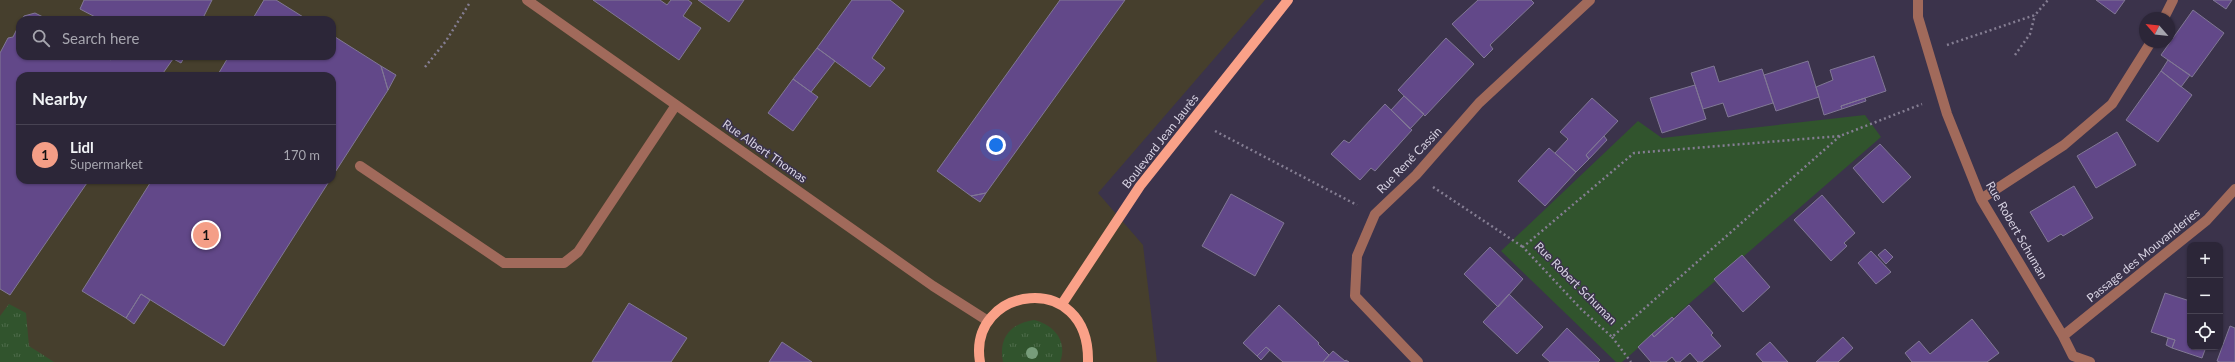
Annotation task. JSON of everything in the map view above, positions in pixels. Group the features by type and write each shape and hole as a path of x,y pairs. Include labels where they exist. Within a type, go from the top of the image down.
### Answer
{"main road":[{"name":"Boulevard Jean Jaurès","path":"1062,304 1140,186 1288,0"},
{"path":"980,362 979,354 981,337 988,321 999,309 1030,297 1046,299 1062,304 1075,315 1084,329 1088,345 1088,362"}],"street":[{"name":"Rue Albert Thomas","path":"528,0 933,286 988,321"},
{"name":"Rue René Cassin","path":"1418,362 1355,296 1357,256 1375,214 1416,175 1479,103 1590,0"},
{"name":"Rue Robert Schuman","path":"1918,0 1918,17 1942,96 1980,198 2064,336 2069,359 2090,362"},
{"path":"2167,12 2173,0"},
{"path":"1980,198 2064,145 2112,104 2147,48"},
{"path":"360,166 504,264 564,263 578,252 676,105"},
{"name":"Passage des Mouvanderies","path":"2064,336 2207,220 2235,189"}],"path":[{"path":"2015,55 2030,34 2035,15 2048,0"},
{"path":"425,67 446,41 470,4"},
{"path":"1928,51 2035,15"},
{"name":"Rue Robert Schuman","path":"1840,136 1612,337 1581,309 1523,247 1634,153 1840,136 1942,96"},
{"path":"1215,131 1375,214"},
{"path":"1416,175 1523,247"},
{"path":"1612,337 1631,362"}],"shaded area":[{"path":"0,0 1265,0 1098,193 1143,245 1157,362 0,362"}],"green space":[{"path":"1865,115 1881,137 1622,362 1616,362 1501,251 1638,121 1662,138"},
{"path":"9,304 26,313 29,346 54,362 0,362 0,316"},
{"path":"1034,320 1048,326 1058,335 1062,347 1060,362 1003,362 1002,346 1008,333 1019,324"}],"building":[{"path":"84,0 212,0 204,16 93,16 80,9"},
{"path":"264,0 276,0 302,16 254,16"},
{"path":"593,0 660,0 667,5 671,0 688,0 692,3 683,16 701,28 679,60"},
{"path":"698,0 744,0 729,22"},
{"path":"852,0 890,0 904,11 872,58 885,68 870,87 817,48"},
{"path":"1060,0 1125,0 986,193 971,196 937,171"},
{"path":"1478,0 1531,0 1534,3 1490,45 1493,49 1484,58 1452,24"},
{"path":"2096,0 2125,0 2115,14"},
{"path":"2213,0 2232,0 2226,9"},
{"path":"2193,10 2224,33 2192,77 2161,55 2166,48 2175,48 2175,35"},
{"path":"35,13 41,16 24,16"},
{"path":"16,31 16,60 172,60 164,72 16,72 16,184 86,184 10,295 0,289 0,53 8,38 13,37"},
{"path":"336,38 381,66 388,90 336,171 336,72 219,72 227,60 336,60"},
{"path":"1446,38 1474,64 1425,116 1398,90"},
{"path":"817,48 835,61 811,92 793,79"},
{"path":"1874,56 1886,91 1841,106 1842,109 1824,115 1816,87 1833,80 1830,70"},
{"path":"175,60 183,60 181,63"},
{"path":"2168,60 2190,75 2181,87 2161,71"},
{"path":"1808,61 1819,97 1776,111 1764,75"},
{"path":"381,66 396,75 388,90"},
{"path":"1714,66 1719,82 1762,69 1773,103 1728,117 1723,103 1703,109 1691,73"},
{"path":"2161,71 2192,95 2158,142 2126,120"},
{"path":"793,79 818,97 793,131 768,113"},
{"path":"1695,85 1706,119 1662,133 1650,98"},
{"path":"1404,96 1424,114 1410,129 1391,110"},
{"path":"1592,98 1618,121 1586,155 1589,159 1576,172 1555,153 1568,139 1560,132"},
{"path":"1865,98 1866,101 1842,109 1841,106"},
{"path":"1385,104 1412,130 1375,171 1371,168 1360,180 1331,154 1344,140 1349,143"},
{"path":"2117,132 2136,165 2096,188 2077,156"},
{"path":"1604,136 1607,140 1589,159 1586,155"},
{"path":"1880,144 1911,177 1883,203 1853,168"},
{"path":"1549,148 1576,172 1545,206 1518,181"},
{"path":"149,184 327,184 224,346 141,294 126,318 82,291"},
{"path":"2074,186 2093,218 2063,236 2061,234 2048,242 2030,212"},
{"path":"986,193 980,202 971,196"},
{"path":"1231,194 1284,223 1255,276 1202,246"},
{"path":"1822,195 1855,233 1844,243 1847,246 1831,261 1794,220"},
{"path":"1490,247 1523,279 1498,307 1464,274"},
{"path":"1885,249 1893,257 1886,264 1878,255"},
{"path":"1871,251 1891,272 1876,284 1858,263"},
{"path":"1742,255 1770,287 1743,312 1714,279"},
{"path":"2165,293 2187,300 2187,350 2205,350 2202,358 2172,348 2175,340 2151,332"},
{"path":"141,294 150,300 134,324 126,318"},
{"path":"1509,294 1543,327 1517,354 1483,322"},
{"path":"629,303 687,338 671,362 592,362"},
{"path":"1279,305 1319,343 1318,344 1329,355 1323,362 1283,362 1266,347 1257,356 1243,343"},
{"path":"1689,305 1713,333 1711,335 1721,346 1702,362 1698,362 1690,353 1680,362 1676,362 1672,357 1666,362 1651,362 1638,347 1652,334 1654,337"},
{"path":"1672,317 1674,319 1654,337 1652,334"},
{"path":"1972,319 1999,353 1987,362 1912,362 1905,353 1919,341 1930,354"},
{"path":"2230,326 2235,328 2235,362 2217,361 2221,350 2223,350 2223,345"},
{"path":"1567,328 1600,360 1598,362 1550,362 1542,355"},
{"path":"1843,337 1853,348 1838,362 1816,362"},
{"path":"2168,338 2175,340 2172,348 2166,345"},
{"path":"782,342 812,362 769,362"},
{"path":"1770,342 1788,362 1763,362 1756,354"},
{"path":"1266,347 1270,350 1261,360 1257,356"},
{"path":"1333,351 1345,361 1346,360 1349,362 1323,362"}],"place":[{"name":"Lidl","path":"206,235"}]}
